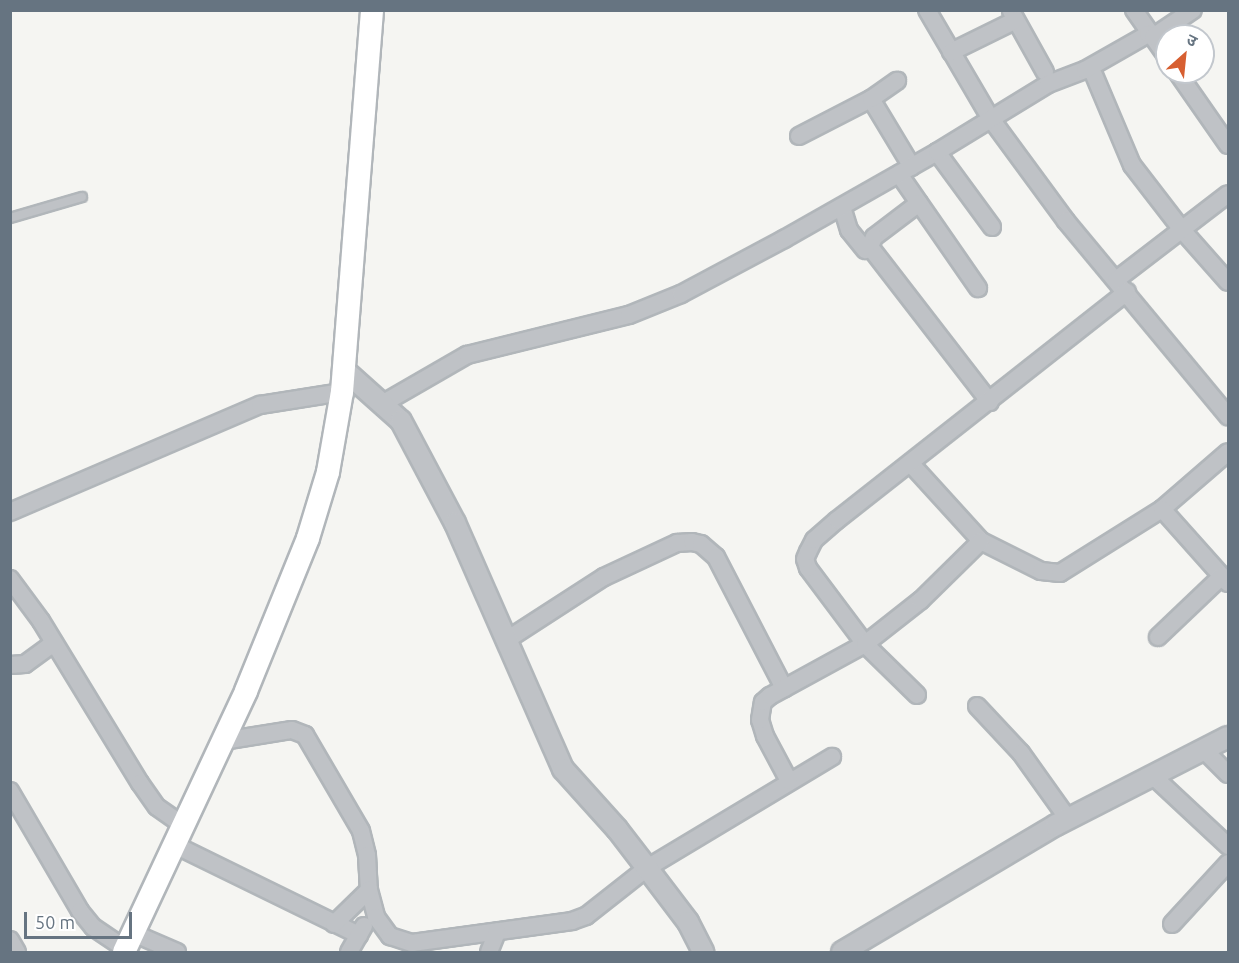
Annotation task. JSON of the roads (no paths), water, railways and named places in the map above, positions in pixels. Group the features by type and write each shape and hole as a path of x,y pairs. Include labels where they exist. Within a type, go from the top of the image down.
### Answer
{"main road":[{"path":"128,945 223,741 308,538 328,472 343,381 372,10"}],"street":[{"path":"927,10 991,119 1066,221 1228,416"},
{"path":"1134,10 1155,40"},
{"path":"1153,37 1193,10"},
{"path":"951,52 1013,15 1045,72"},
{"path":"382,404 466,355 630,315 681,294 842,207 1048,84 1085,70 1148,34 1153,37"},
{"path":"1094,75 1132,165 1182,230 1228,282"},
{"path":"800,136 871,99 897,81"},
{"path":"1185,84 1228,146"},
{"path":"871,99 906,170 919,203 978,288"},
{"path":"937,152 992,227"},
{"path":"917,695 865,644 808,568 805,559 814,540 990,402 1182,230 1228,194"},
{"path":"919,203 874,237 870,247 990,402"},
{"path":"842,207 849,230 865,250"},
{"path":"10,512 260,405 343,381 382,404 401,421 455,523 563,769 617,829 688,922 703,952"},
{"path":"911,464 981,541 1041,571 1060,573 1162,509 1228,452"},
{"path":"1158,637 1225,580 1162,509"},
{"path":"789,781 765,736 760,720 763,702 865,644 921,600 981,541"},
{"path":"506,641 604,577 677,543 692,542 701,544 716,557 784,688"},
{"path":"10,579 54,644 140,783 180,836 334,924 359,935"},
{"path":"10,666 25,664 54,644"},
{"path":"977,706 1021,753 1068,819"},
{"path":"223,741 292,730 305,735 361,831 367,855 369,890 373,909 390,936 412,943 572,921 586,916 646,868 832,757"},
{"path":"842,952 1068,819 1228,737"},
{"path":"1204,750 1228,774"},
{"path":"1153,776 1228,846"},
{"path":"10,791 80,912 93,927 128,945 177,952"},
{"path":"1172,924 1228,863"},
{"path":"334,924 369,890"},
{"path":"349,952 373,909"},
{"path":"489,952 497,932"},
{"path":"10,940 17,952"}],"lane":[{"path":"10,218 82,197"}]}
